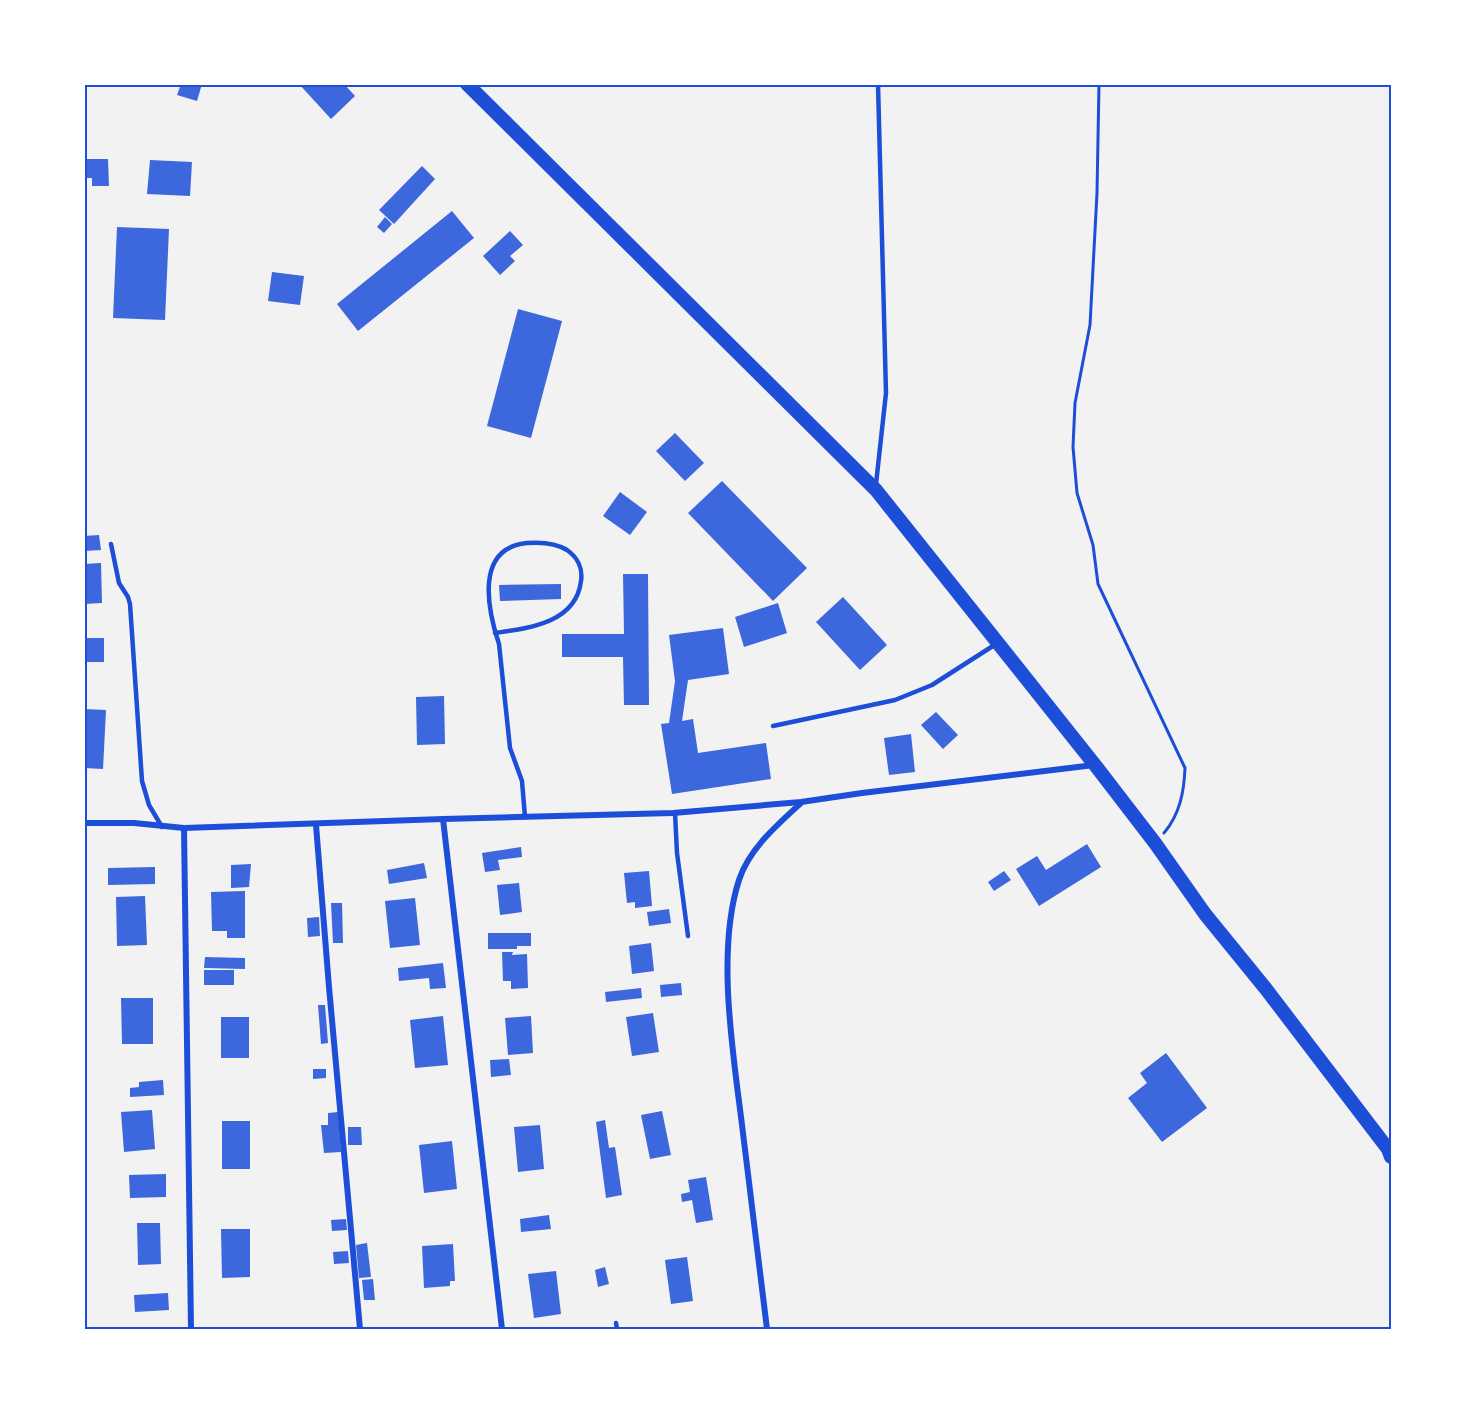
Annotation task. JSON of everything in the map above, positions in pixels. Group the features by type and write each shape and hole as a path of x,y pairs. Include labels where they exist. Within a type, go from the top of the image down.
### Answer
{"main road":[{"path":"467,84 876,490 1095,765 1155,843 1205,914 1266,989 1390,1152"}],"street":[{"path":"84,823 126,823 184,828 675,813 801,802 1095,765"},
{"path":"767,1329 737,1086 729,995 729,924 740,878 750,859 768,834 801,802"},
{"path":"443,819 502,1329"},
{"path":"316,825 328,987 360,1329"},
{"path":"184,828 191,1329"}],"lane":[{"path":"876,490 886,393 878,84"},
{"path":"111,544 119,583 130,604 142,781 149,805 162,826"},
{"path":"495,633 534,627 566,611 574,603 582,578 577,559 566,549 550,544 519,544 507,549 498,560 487,587 488,602 495,633 499,644 510,748 522,781 525,817"},
{"path":"773,726 895,700 932,685 998,643"},
{"path":"675,813 677,853 688,936"},
{"path":"616,1323 617,1329"}],"path":[{"path":"1099,84 1097,192 1090,325 1075,403 1073,447 1077,493 1093,545 1098,584 1185,768 1184,791 1174,822 1155,843"}],"building":[{"path":"181,84 202,84 197,101 177,95"},
{"path":"299,84 344,84 355,96 331,119"},
{"path":"84,159 108,159 109,186 92,186 92,178 84,178"},
{"path":"150,160 192,162 190,196 147,194"},
{"path":"422,166 435,179 394,224 379,210"},
{"path":"452,211 474,238 358,331 337,304"},
{"path":"385,217 392,224 384,233 377,227"},
{"path":"117,227 169,229 165,320 113,318"},
{"path":"510,231 523,245 510,256 515,261 500,275 483,256"},
{"path":"272,272 304,276 300,305 268,301"},
{"path":"518,309 562,321 531,438 487,426"},
{"path":"675,433 704,463 685,481 656,451"},
{"path":"722,481 807,568 773,601 688,513"},
{"path":"620,492 647,512 630,535 603,516"},
{"path":"99,535 101,550 84,551 84,536"},
{"path":"101,563 102,603 84,604 84,564"},
{"path":"623,574 648,574 649,705 624,705 623,657 562,657 562,634 624,634"},
{"path":"561,584 561,599 500,601 499,585"},
{"path":"843,597 887,645 860,670 816,622"},
{"path":"778,603 787,633 744,647 735,617"},
{"path":"723,628 729,674 688,680 682,721 693,719 698,753 766,743 771,779 672,794 661,724 669,723 675,681 669,635"},
{"path":"84,638 104,638 104,662 84,662"},
{"path":"444,696 445,744 417,745 416,697"},
{"path":"84,709 106,710 103,769 84,768"},
{"path":"936,712 958,735 943,749 921,725"},
{"path":"911,734 915,772 889,775 884,738"},
{"path":"1087,844 1101,867 1039,906 1016,869 1037,856 1046,870"},
{"path":"521,847 522,857 498,860 500,870 485,872 482,853"},
{"path":"424,863 427,878 389,884 387,870"},
{"path":"251,864 249,887 231,888 231,865"},
{"path":"155,867 155,884 108,885 108,868"},
{"path":"649,871 652,906 635,908 635,902 627,903 624,873"},
{"path":"1004,871 1011,880 994,891 988,882"},
{"path":"519,883 522,912 500,915 497,885"},
{"path":"245,891 245,938 227,938 227,931 212,931 211,892"},
{"path":"145,896 147,945 117,946 116,897"},
{"path":"415,898 420,945 390,948 385,901"},
{"path":"331,903 342,903 343,943 333,943"},
{"path":"669,909 671,923 649,926 647,912"},
{"path":"319,917 320,936 308,937 307,918"},
{"path":"488,933 531,933 531,946 517,946 517,949 488,949"},
{"path":"651,943 654,971 632,974 629,946"},
{"path":"502,952 513,952 512,955 527,954 528,988 511,989 511,981 503,981"},
{"path":"205,957 245,958 245,969 204,968"},
{"path":"443,963 446,988 430,989 429,978 399,981 398,968"},
{"path":"204,970 234,970 234,985 204,985"},
{"path":"681,983 682,995 661,997 660,985"},
{"path":"641,988 642,998 606,1002 605,992"},
{"path":"121,998 153,998 153,1044 122,1044"},
{"path":"318,1005 325,1005 328,1043 321,1044"},
{"path":"653,1013 659,1052 632,1056 626,1017"},
{"path":"443,1016 448,1065 415,1068 410,1020"},
{"path":"531,1016 533,1053 508,1055 505,1018"},
{"path":"221,1017 249,1017 249,1058 221,1058"},
{"path":"1166,1053 1207,1108 1162,1142 1128,1098 1147,1083 1140,1073"},
{"path":"509,1059 511,1075 491,1077 490,1060"},
{"path":"313,1069 326,1069 326,1078 313,1079"},
{"path":"163,1080 164,1095 130,1097 130,1088 139,1087 139,1082"},
{"path":"152,1110 155,1149 124,1152 121,1112"},
{"path":"662,1111 671,1155 650,1159 641,1115"},
{"path":"338,1112 341,1152 324,1153 321,1125 328,1125 328,1113"},
{"path":"605,1120 609,1148 615,1147 622,1195 606,1198 596,1122"},
{"path":"222,1121 250,1121 250,1169 222,1169"},
{"path":"540,1125 544,1169 518,1172 514,1127"},
{"path":"348,1127 361,1127 362,1145 348,1145"},
{"path":"452,1141 457,1189 424,1193 419,1145"},
{"path":"166,1174 166,1197 130,1198 129,1175"},
{"path":"706,1177 713,1220 696,1223 692,1200 682,1202 681,1194 690,1192 688,1180"},
{"path":"549,1215 551,1229 521,1232 520,1219"},
{"path":"346,1219 347,1230 332,1231 331,1220"},
{"path":"137,1223 160,1223 161,1264 138,1265"},
{"path":"221,1229 250,1229 250,1277 222,1278"},
{"path":"367,1243 371,1277 359,1278 356,1245"},
{"path":"453,1244 455,1281 450,1281 450,1286 424,1288 422,1246"},
{"path":"348,1251 349,1263 334,1264 333,1252"},
{"path":"687,1257 693,1301 671,1304 665,1260"},
{"path":"605,1267 609,1284 598,1287 595,1270"},
{"path":"556,1271 561,1314 534,1318 528,1274"},
{"path":"373,1279 375,1300 364,1300 362,1280"},
{"path":"168,1293 169,1310 135,1312 134,1295"}]}
